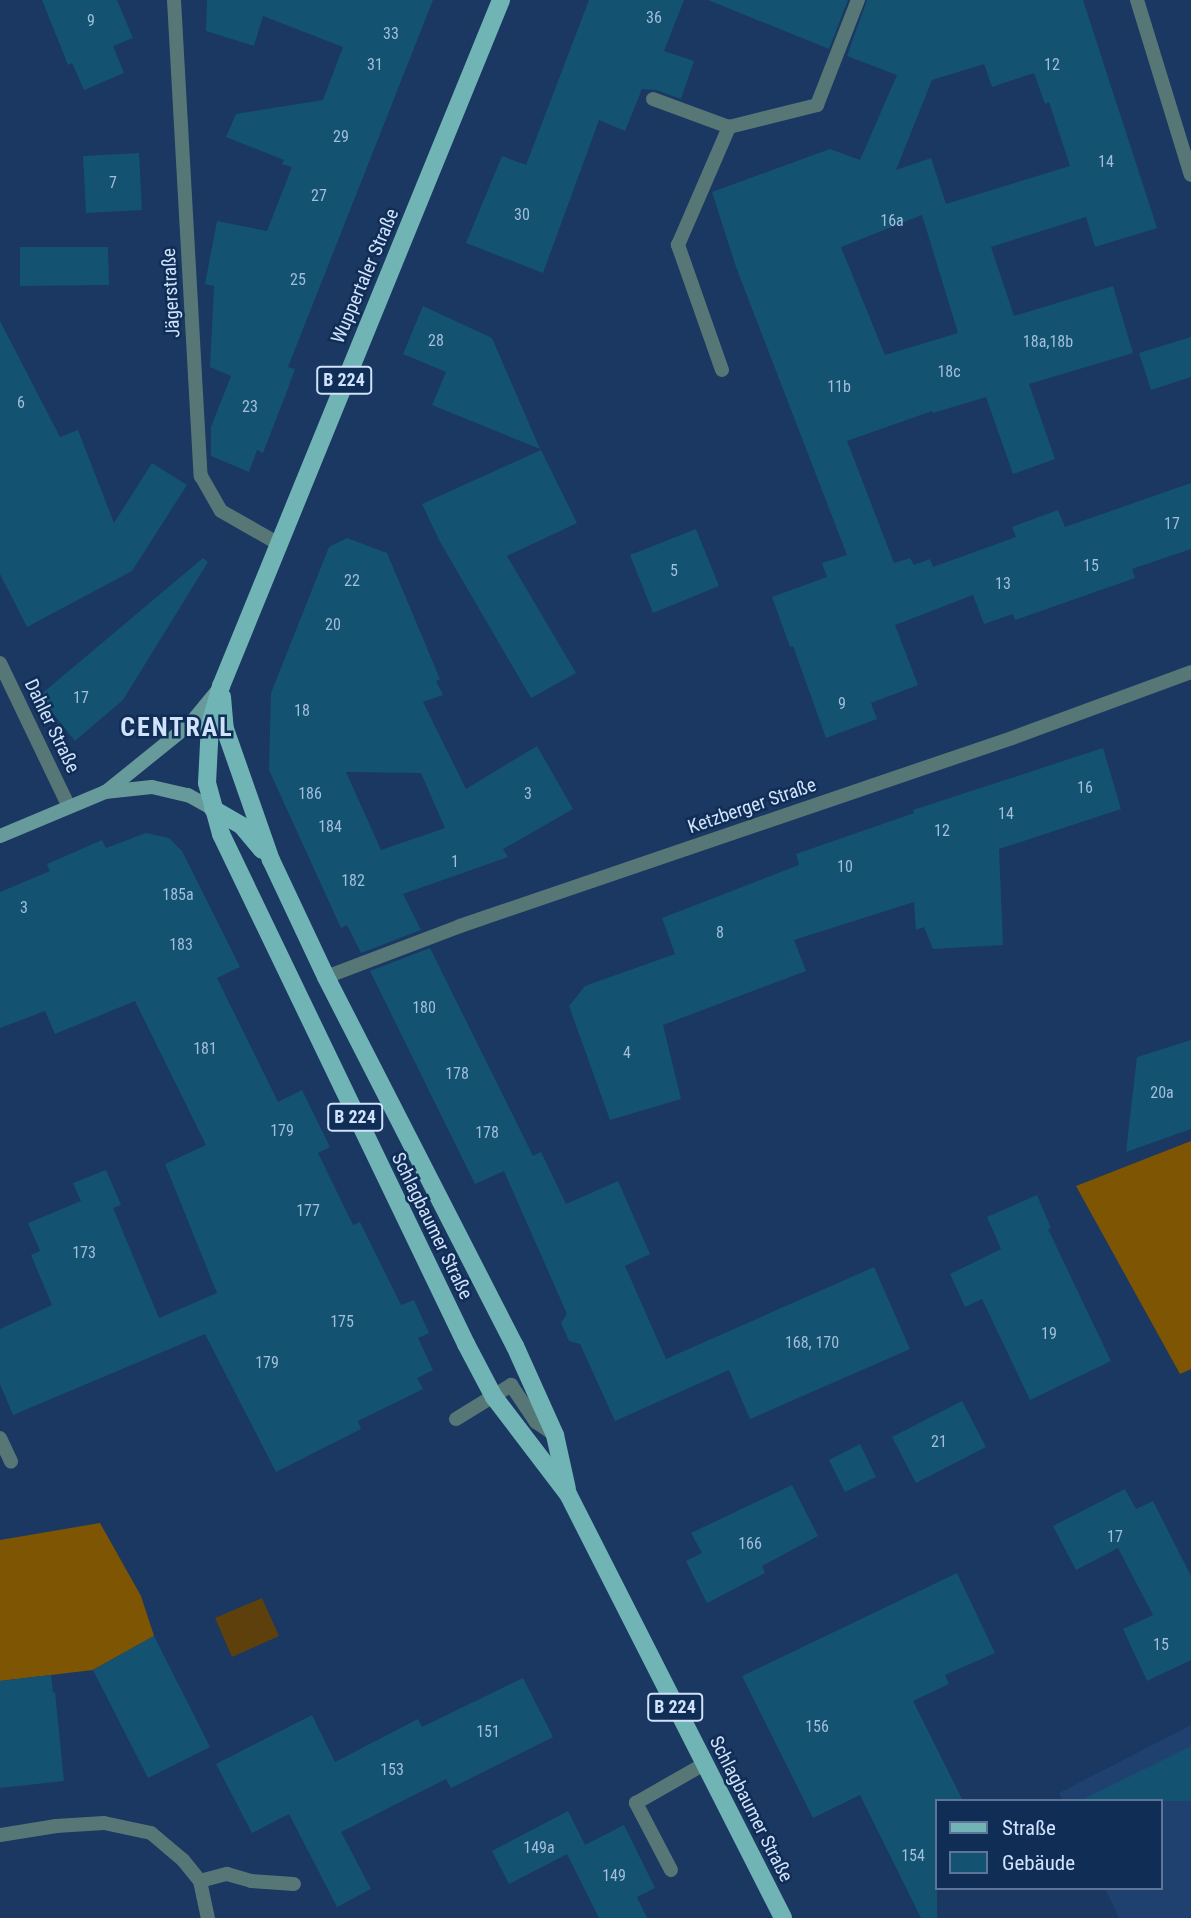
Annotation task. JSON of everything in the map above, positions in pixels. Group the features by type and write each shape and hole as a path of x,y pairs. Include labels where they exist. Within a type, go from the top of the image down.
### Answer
{"main road":[{"name":"Wuppertaler Straße","path":"221,686 501,0"},
{"path":"106,792 190,724 221,686"},
{"name":"Schlagbaumer Straße","path":"221,686 210,724 207,752 207,783 221,834 293,990 494,1397 568,1494 782,1918"},
{"name":"Schlagbaumer Straße","path":"221,686 225,729 271,860 326,976 515,1346 555,1435 568,1494"},
{"path":"0,835 68,805 106,792 152,787 188,795 213,809"},
{"name":"Schlagbaumer Straße","path":"213,809 242,826 271,860"}],"street":[{"name":"Jägerstraße","path":"174,0 201,476 221,511 279,544"},
{"path":"653,99 729,127 817,105 858,0"},
{"path":"1136,0 1191,175"},
{"path":"722,370 678,245 729,127"},
{"name":"Dahler Straße","path":"0,663 68,805"},
{"name":"Ketzberger Straße","path":"326,976 1012,738 1191,672"},
{"path":"456,1419 511,1385 536,1422 555,1435"},
{"path":"0,1438 11,1462"},
{"path":"671,1870 636,1803 704,1764"},
{"path":"0,1835 56,1826 104,1823 151,1833 183,1860 200,1881 208,1918"},
{"path":"200,1881 228,1874 251,1881 294,1884"}],"shaded area":[{"path":"1191,1141 1191,1369 1180,1374 1076,1186"},
{"path":"100,1523 141,1596 154,1636 93,1670 0,1681 0,1540"},
{"path":"262,1598 279,1636 232,1657 215,1618"},
{"path":"1191,1725 1191,1918 1119,1918 1106,1890 1163,1890 1163,1799 1062,1799 1059,1793"}],"building":[{"path":"42,0 117,0 133,38 113,46 124,73 84,90 72,63 68,65"},
{"path":"207,0 433,0 288,367 295,369 263,453 257,450 249,472 211,456 211,427 231,376 210,367 214,286 205,284 217,221 267,231 292,167 282,164 284,160 226,137 236,114 323,100 343,47 263,16 254,46 206,31"},
{"path":"589,0 684,0 664,51 694,61 681,99 656,90 642,89 625,131 599,120 543,273 466,243 502,156 526,165"},
{"path":"708,0 848,0 829,49"},
{"path":"867,0 1083,0 1157,228 1095,247 1086,217 991,247 1014,316 1113,286 1133,353 1029,384 1055,459 1013,474 986,397 933,413 932,411 847,441 894,563 910,558 914,565 930,559 933,567 1016,537 1012,527 1058,510 1065,527 1191,483 1191,549 1132,569 1135,578 1015,620 1013,614 984,624 973,595 895,625 918,685 871,703 877,719 826,738 772,597 827,577 822,563 847,555 736,267 712,192 830,149 860,160 897,75 847,56","holes":["984,64 992,87 1034,73 1045,104 1049,102 1070,166 946,204 931,158 896,170 932,80","922,215 958,333 885,355 841,247"]},
{"path":"139,153 142,210 86,213 83,156"},
{"path":"20,247 108,247 109,285 20,286"},
{"path":"423,306 492,338 540,449 432,405 446,372 403,354"},
{"path":"0,321 60,437 78,430 114,523 152,463 187,485 132,571 27,627 0,574"},
{"path":"1191,337 1191,377 1151,390 1139,353"},
{"path":"541,450 577,523 507,556 576,673 531,698 439,540 422,504"},
{"path":"696,529 719,586 653,613 630,555"},
{"path":"347,538 387,553 440,679 436,681 443,695 423,702 466,789 537,746 573,809 503,849 508,857 403,894 421,930 361,953 347,925 341,928 269,770 271,693 329,547","holes":["346,772 421,773 445,828 381,850"]},
{"path":"203,558 208,562 123,700 75,741 39,696"},
{"path":"1103,748 1121,809 999,849 1003,945 933,949 924,927 916,930 914,902 794,940 806,971 663,1025 681,1099 610,1120 569,1006 585,986 675,954 662,918 799,865 796,854 914,813 913,810"},
{"path":"146,833 169,838 182,851 240,967 217,978 278,1102 302,1090 330,1147 318,1153 353,1225 360,1222 401,1305 414,1300 429,1333 418,1338 433,1370 417,1378 423,1389 358,1421 361,1429 276,1472 205,1334 13,1415 0,1384 0,1329 52,1305 31,1255 40,1251 28,1223 81,1201 73,1183 106,1170 121,1205 113,1208 159,1318 217,1293 165,1164 206,1145 135,1001 55,1034 45,1011 0,1028 0,892 50,871 47,864 102,840 106,848"},
{"path":"430,948 533,1156 541,1152 566,1204 618,1181 650,1254 625,1266 666,1359 874,1267 910,1349 750,1419 729,1370 615,1421 580,1344 569,1341 561,1323 567,1314 504,1171 475,1184 370,971"},
{"path":"1191,1040 1191,1129 1126,1152 1137,1057"},
{"path":"1037,1195 1051,1228 1048,1229 1111,1361 1030,1400 982,1299 965,1307 950,1274 1001,1249 987,1217"},
{"path":"962,1401 986,1447 916,1483 892,1437"},
{"path":"860,1444 876,1477 845,1492 829,1460"},
{"path":"792,1485 818,1536 762,1566 765,1573 707,1603 686,1561 702,1553 691,1533"},
{"path":"1125,1489 1136,1509 1153,1501 1191,1576 1191,1660 1147,1681 1123,1629 1153,1615 1118,1548 1076,1570 1053,1526"},
{"path":"957,1573 995,1653 945,1675 949,1684 913,1701 962,1799 936,1799 937,1918 921,1918 860,1795 813,1818 742,1676"},
{"path":"154,1636 210,1747 148,1778 93,1670"},
{"path":"51,1675 64,1781 0,1788 0,1681"},
{"path":"523,1678 553,1737 451,1788 446,1779 341,1832 371,1889 337,1907 289,1814 252,1833 216,1764 312,1715 335,1762 418,1719 422,1727"},
{"path":"1191,1746 1191,1801 1084,1799"},
{"path":"568,1811 585,1845 509,1884 492,1851"},
{"path":"624,1825 655,1888 637,1897 647,1918 599,1918 567,1854"}],"district":[{"name":"CENTRAL","path":"177,728"}]}
